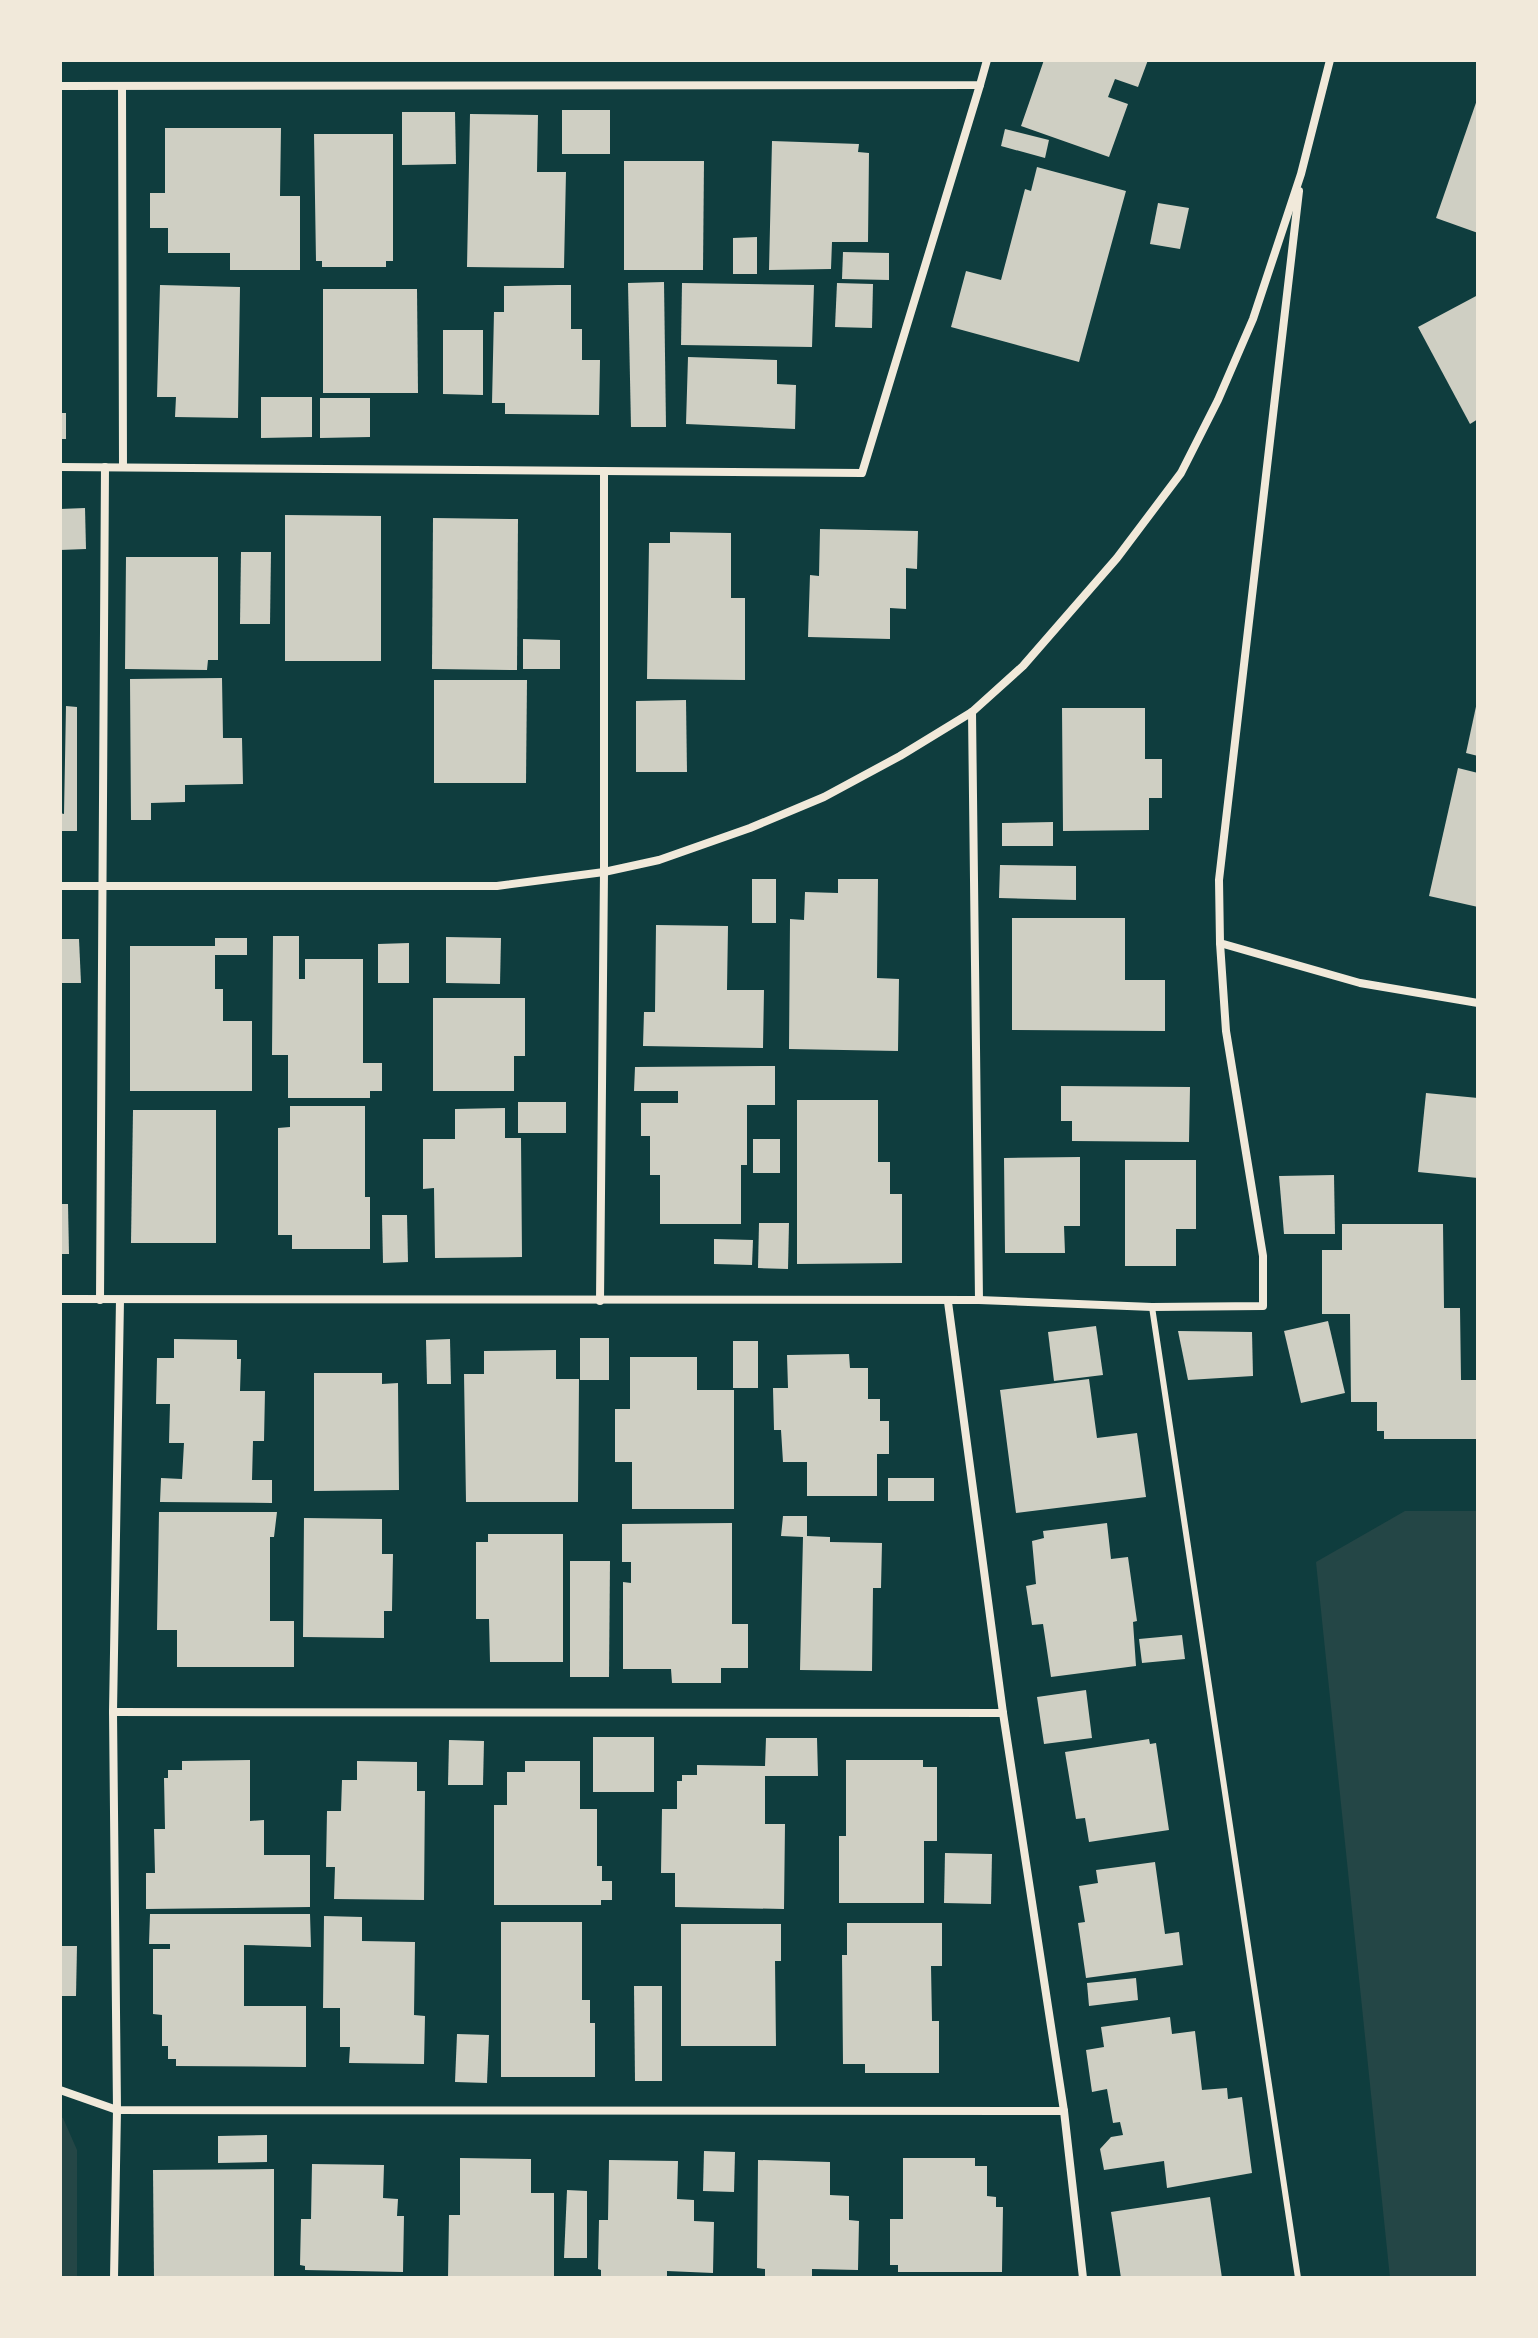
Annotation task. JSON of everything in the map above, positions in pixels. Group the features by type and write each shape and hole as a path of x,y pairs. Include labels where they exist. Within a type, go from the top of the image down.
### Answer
{"street":[{"path":"60,467 862,473 987,60"},
{"path":"60,886 497,886 604,872 659,860 750,828 824,797 972,712 1023,666 1107,570 1181,473 1218,400 1253,319 1301,174 1330,60"},
{"path":"60,86 980,85"},
{"path":"122,86 123,467"},
{"path":"60,1299 979,1300 1152,1307 1263,1306 1263,1256 1226,1031 1219,880 1301,174"},
{"path":"100,1300 105,467"},
{"path":"600,1301 604,471"},
{"path":"972,712 979,1300"},
{"path":"1220,943 1360,983 1478,1003"},
{"path":"114,2278 117,2110 113,1712 120,1300"},
{"path":"948,1302 1003,1713 1064,2111 1083,2278"},
{"path":"113,1712 1003,1713"},
{"path":"60,2090 117,2110 1064,2111"}],"lane":[{"path":"1152,1307 1298,2278"}],"shaded area":[{"path":"1405,1511 1478,1511 1478,2278 1390,2278 1316,1562"},
{"path":"60,2117 77,2150 77,2278 60,2278"}],"building":[{"path":"1044,60 1148,60 1138,87 1115,79 1108,97 1128,104 1109,157 1021,126"},
{"path":"1478,97 1478,233 1436,218"},
{"path":"562,110 610,110 610,154 562,154"},
{"path":"402,112 455,112 456,164 402,165"},
{"path":"470,114 538,115 537,172 566,172 564,268 467,267"},
{"path":"165,128 281,128 280,196 300,196 300,270 230,270 230,253 168,253 168,228 150,228 150,193 165,193"},
{"path":"1005,129 1049,140 1045,158 1001,146"},
{"path":"314,134 393,134 393,261 386,261 386,267 322,267 322,261 316,261"},
{"path":"772,141 859,144 858,152 869,153 868,242 832,242 831,269 769,270"},
{"path":"624,161 704,161 703,270 624,270"},
{"path":"1037,167 1126,191 1079,362 951,327 966,271 1001,280 1025,189 1031,191"},
{"path":"1158,203 1189,208 1180,249 1150,244"},
{"path":"757,237 757,274 733,274 733,238"},
{"path":"843,252 889,253 889,280 842,279"},
{"path":"664,282 666,427 631,427 628,283"},
{"path":"682,283 814,285 812,347 681,345"},
{"path":"837,283 873,284 872,328 835,327"},
{"path":"160,285 240,287 238,418 175,417 176,397 157,397"},
{"path":"571,285 571,329 582,329 582,360 600,360 599,415 505,414 505,403 492,403 494,312 504,312 504,286"},
{"path":"323,289 417,289 418,393 323,393"},
{"path":"1478,295 1478,419 1470,424 1418,327"},
{"path":"443,330 483,330 483,395 443,394"},
{"path":"688,357 777,360 777,384 796,385 795,429 686,424"},
{"path":"261,397 312,397 312,437 261,438"},
{"path":"320,398 370,398 370,437 320,438"},
{"path":"60,413 66,413 66,439 60,439"},
{"path":"85,508 86,549 60,550 60,509"},
{"path":"285,515 381,516 381,661 285,661"},
{"path":"433,518 518,519 517,670 432,669"},
{"path":"820,529 918,531 917,569 906,568 906,609 890,608 890,639 808,637 810,575 819,576"},
{"path":"670,532 731,533 731,598 745,598 745,680 647,679 649,543 670,543"},
{"path":"241,552 271,552 270,624 240,624"},
{"path":"126,557 218,557 218,660 208,660 207,670 125,669"},
{"path":"523,639 560,640 560,669 523,669"},
{"path":"222,678 223,738 242,738 243,784 185,785 185,802 151,803 151,820 131,820 130,679"},
{"path":"434,680 527,680 526,783 434,783"},
{"path":"686,700 687,772 636,772 636,701"},
{"path":"1478,702 1478,756 1466,753"},
{"path":"66,706 77,707 77,831 60,831 60,813 64,814"},
{"path":"1062,708 1145,708 1145,759 1162,759 1162,798 1149,798 1149,830 1063,831"},
{"path":"1458,768 1478,773 1478,907 1429,896"},
{"path":"1053,822 1053,846 1002,846 1002,823"},
{"path":"1000,865 1076,866 1076,900 999,898"},
{"path":"752,879 776,879 776,923 752,923"},
{"path":"838,879 878,879 877,978 899,979 898,1051 789,1049 790,919 804,920 805,892 838,893"},
{"path":"1012,918 1125,918 1125,980 1165,980 1165,1031 1012,1030"},
{"path":"656,925 728,926 727,990 764,990 763,1048 643,1046 644,1012 655,1012"},
{"path":"273,936 299,936 299,979 305,979 305,959 363,959 363,1063 382,1063 382,1091 370,1091 370,1098 288,1098 288,1055 272,1055"},
{"path":"446,937 501,938 500,984 446,983"},
{"path":"215,938 247,938 247,955 215,955 215,989 223,989 223,1021 252,1021 252,1091 130,1091 130,946 215,946"},
{"path":"60,939 79,939 81,983 60,983"},
{"path":"409,943 409,983 378,983 378,944"},
{"path":"433,998 525,998 525,1056 514,1056 514,1091 433,1091"},
{"path":"775,1066 775,1105 747,1105 747,1165 741,1165 741,1224 660,1224 660,1175 650,1175 650,1136 641,1136 641,1103 678,1103 678,1091 634,1091 635,1067"},
{"path":"1061,1086 1190,1087 1189,1142 1072,1141 1072,1121 1061,1121"},
{"path":"1426,1093 1478,1098 1478,1178 1418,1172"},
{"path":"797,1100 878,1100 878,1162 890,1162 890,1194 902,1194 902,1263 797,1264"},
{"path":"518,1102 566,1102 566,1133 518,1133"},
{"path":"290,1106 365,1106 365,1197 370,1197 370,1249 292,1249 292,1235 278,1235 278,1128 290,1127"},
{"path":"505,1108 505,1138 521,1138 522,1257 435,1258 434,1188 423,1189 423,1139 455,1139 455,1109"},
{"path":"133,1110 216,1110 216,1243 131,1243"},
{"path":"753,1139 780,1139 780,1173 753,1173"},
{"path":"1080,1157 1080,1226 1064,1226 1065,1253 1005,1253 1004,1158"},
{"path":"1125,1160 1196,1160 1196,1229 1176,1229 1176,1266 1125,1266"},
{"path":"1334,1175 1335,1234 1284,1234 1279,1176"},
{"path":"60,1204 68,1204 69,1254 60,1254"},
{"path":"382,1215 407,1215 408,1262 383,1263"},
{"path":"759,1223 789,1223 788,1269 758,1268"},
{"path":"1342,1224 1443,1224 1444,1308 1460,1308 1461,1380 1478,1380 1478,1439 1384,1439 1384,1431 1377,1431 1377,1402 1351,1402 1350,1314 1322,1314 1322,1250 1342,1250"},
{"path":"714,1239 753,1240 752,1265 714,1264"},
{"path":"1328,1321 1345,1393 1301,1403 1284,1331"},
{"path":"1096,1326 1103,1375 1054,1381 1048,1332"},
{"path":"1178,1331 1252,1332 1253,1376 1188,1380"},
{"path":"580,1338 609,1338 609,1380 580,1380"},
{"path":"174,1339 237,1340 237,1359 241,1359 240,1391 265,1391 264,1441 253,1441 252,1480 272,1480 272,1503 160,1502 161,1478 182,1479 184,1443 169,1443 170,1404 156,1404 157,1358 174,1358"},
{"path":"450,1339 451,1384 427,1384 426,1340"},
{"path":"733,1341 758,1341 758,1388 733,1388"},
{"path":"556,1350 556,1379 579,1379 578,1502 466,1502 464,1374 484,1374 484,1351"},
{"path":"849,1354 850,1368 868,1368 868,1399 880,1399 880,1421 889,1421 889,1454 877,1454 877,1496 807,1496 807,1462 783,1462 781,1430 774,1430 773,1388 788,1388 787,1355"},
{"path":"630,1357 697,1357 697,1390 734,1390 734,1509 632,1509 632,1462 615,1462 615,1409 630,1409"},
{"path":"314,1373 382,1373 382,1384 398,1383 399,1490 314,1491"},
{"path":"1089,1379 1097,1438 1137,1433 1146,1497 1016,1513 1000,1390"},
{"path":"888,1478 934,1478 934,1501 888,1501"},
{"path":"159,1512 277,1512 274,1537 270,1537 270,1621 294,1621 294,1667 177,1667 177,1630 157,1630"},
{"path":"783,1516 807,1516 807,1536 830,1537 830,1542 882,1543 881,1588 873,1588 872,1671 800,1670 803,1537 781,1536"},
{"path":"304,1518 382,1519 382,1554 393,1554 392,1611 384,1611 384,1638 303,1637"},
{"path":"732,1523 732,1624 748,1624 748,1668 721,1668 721,1683 672,1683 671,1669 623,1669 623,1582 631,1583 631,1562 622,1562 622,1524"},
{"path":"1107,1523 1111,1559 1128,1557 1137,1621 1133,1622 1136,1666 1051,1677 1043,1624 1032,1625 1026,1586 1036,1584 1032,1541 1044,1538 1043,1531"},
{"path":"488,1534 563,1534 563,1662 490,1662 489,1619 476,1619 476,1542 488,1542"},
{"path":"570,1561 610,1561 609,1677 570,1677"},
{"path":"1182,1635 1185,1659 1142,1663 1139,1639"},
{"path":"1086,1690 1092,1738 1044,1744 1037,1697"},
{"path":"593,1737 654,1737 654,1792 593,1792"},
{"path":"766,1738 817,1738 818,1776 765,1776 765,1824 785,1824 784,1909 675,1907 675,1873 661,1873 662,1809 677,1809 677,1781 682,1781 682,1775 697,1775 697,1765 765,1766"},
{"path":"1149,1739 1150,1744 1156,1743 1169,1830 1089,1842 1085,1818 1076,1819 1065,1752"},
{"path":"449,1740 484,1741 483,1785 448,1785"},
{"path":"250,1760 250,1821 264,1820 264,1855 310,1855 310,1907 146,1909 146,1873 155,1873 154,1829 165,1829 164,1778 168,1778 168,1770 182,1770 182,1761"},
{"path":"846,1760 923,1760 923,1767 937,1767 937,1841 924,1841 924,1903 839,1903 839,1836 846,1836"},
{"path":"357,1761 417,1762 417,1791 425,1791 424,1900 334,1899 335,1867 326,1867 327,1811 341,1811 342,1780 357,1780"},
{"path":"525,1761 580,1761 580,1809 597,1809 597,1866 602,1866 602,1881 612,1881 612,1900 601,1900 601,1905 494,1905 494,1805 507,1805 507,1772 525,1772"},
{"path":"945,1853 992,1854 991,1904 944,1903"},
{"path":"1155,1862 1165,1934 1179,1932 1183,1965 1086,1978 1078,1923 1085,1922 1079,1886 1098,1883 1096,1870"},
{"path":"150,1914 310,1914 311,1947 244,1945 244,2006 306,2006 306,2067 176,2066 176,2059 168,2059 168,2046 162,2046 162,2015 153,2014 153,1949 170,1949 170,1944 149,1944"},
{"path":"324,1916 362,1917 362,1941 415,1942 414,2015 425,2016 424,2064 349,2063 350,2047 340,2047 340,2008 323,2008"},
{"path":"501,1922 582,1922 582,2000 590,2000 590,2023 595,2023 595,2077 501,2077"},
{"path":"847,1923 942,1923 942,1966 931,1966 932,2021 939,2021 939,2073 865,2073 865,2064 843,2064 842,1955 847,1955"},
{"path":"681,1924 781,1924 781,1961 775,1961 776,2046 681,2046"},
{"path":"60,1946 77,1946 76,1996 60,1996"},
{"path":"1136,1978 1138,2000 1089,2006 1087,1983"},
{"path":"634,1986 662,1986 662,2081 635,2081"},
{"path":"1170,2017 1172,2034 1195,2031 1202,2090 1227,2088 1228,2099 1242,2097 1252,2173 1167,2188 1164,2161 1104,2170 1100,2149 1111,2137 1123,2135 1120,2122 1113,2123 1107,2089 1092,2092 1086,2050 1104,2047 1101,2027"},
{"path":"457,2034 489,2035 487,2083 455,2082"},
{"path":"267,2135 267,2162 218,2163 218,2136"},
{"path":"704,2151 735,2152 734,2192 703,2191"},
{"path":"460,2158 531,2159 531,2193 554,2193 554,2278 448,2278 449,2215 460,2215"},
{"path":"903,2158 975,2158 975,2166 987,2166 987,2196 996,2197 996,2207 1003,2207 1002,2272 898,2272 898,2265 890,2265 890,2219 903,2219"},
{"path":"609,2160 678,2161 677,2199 694,2200 694,2221 714,2222 713,2273 667,2271 667,2278 601,2278 601,2270 598,2269 599,2220 608,2220"},
{"path":"758,2160 830,2162 830,2195 849,2196 849,2220 859,2221 858,2270 812,2269 812,2278 765,2278 765,2269 757,2268"},
{"path":"312,2164 384,2165 383,2198 398,2199 397,2216 404,2216 403,2272 305,2270 305,2266 300,2265 301,2219 311,2219"},
{"path":"274,2169 274,2278 154,2278 153,2170"},
{"path":"567,2190 587,2191 587,2258 564,2258"},
{"path":"1210,2197 1222,2278 1121,2278 1111,2212"}]}
